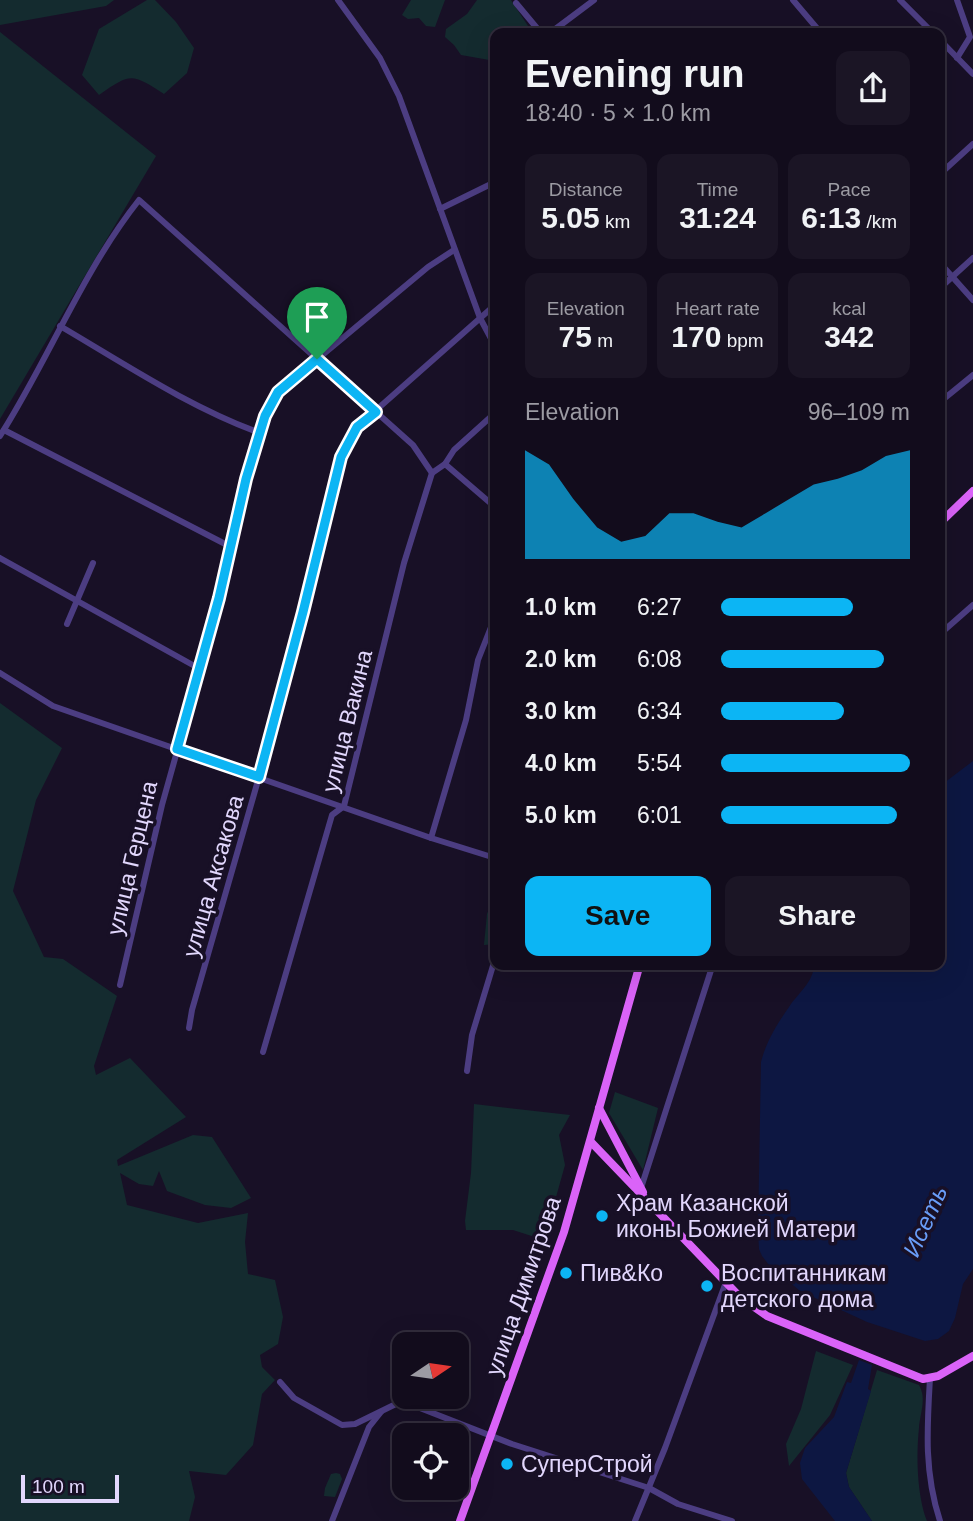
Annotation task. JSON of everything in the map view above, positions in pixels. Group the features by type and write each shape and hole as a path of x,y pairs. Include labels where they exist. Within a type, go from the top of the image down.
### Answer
{"main road":[{"path":"945,518 973,491"},
{"name":"улица Димитрова","path":"460,1521 564,1232 638,970"},
{"path":"599,1108 647,1200"},
{"path":"591,1142 740,1297 766,1316 923,1378 951,1370 973,1356"}],"street":[{"path":"338,0 380,58 399,96 454,250 490,337"},
{"path":"558,28 594,0"},
{"path":"793,0 817,28"},
{"path":"900,0 928,28"},
{"path":"957,0 972,36 957,58"},
{"path":"516,3 537,28"},
{"path":"945,45 973,74"},
{"path":"945,169 973,144"},
{"path":"440,209 490,184"},
{"path":"231,547 2,433 60,326 124,219 139,200 413,446 432,473 445,464 454,450 490,417"},
{"name":"улица Герцена","path":"120,985 177,749 219,598 246,479 265,416 278,392 428,267 454,250"},
{"path":"945,283 973,258"},
{"path":"945,269 973,300"},
{"name":"улица Аксакова","path":"189,1028 303,612 341,457 357,427 490,309"},
{"path":"60,326 170,391 232,423 260,433"},
{"path":"945,398 973,375"},
{"path":"445,464 490,503"},
{"name":"улица Вакина","path":"263,1052 332,816 344,806 404,563 432,473"},
{"path":"0,558 200,669"},
{"path":"67,624 93,562"},
{"path":"945,630 973,605"},
{"path":"430,838 466,720 478,660 490,630"},
{"path":"0,673 53,706 490,856"},
{"path":"467,1071 472,1035 492,970"},
{"path":"641,1188 711,970"},
{"path":"635,1521 726,1282"},
{"path":"930,1378 927,1460 940,1521"},
{"path":"280,1382 294,1398 342,1425 355,1424 402,1401 491,1435 649,1488 678,1504 732,1521"},
{"path":"332,1521 369,1427 382,1411"}],"green space":[{"path":"0,0 114,0 106,6 0,25"},
{"path":"147,0 155,0 176,22 194,48 187,73 164,94 131,78 99,95 82,75 99,29"},
{"path":"411,0 445,0 435,27 426,26 419,18 408,19 402,15"},
{"path":"477,0 511,0 529,28 490,28 490,60 461,55 445,37 446,29 467,14"},
{"path":"0,32 156,156 0,419"},
{"path":"0,703 62,748 36,800 13,891 44,957 63,959 117,996 94,1066 96,1075 130,1058 186,1117 117,1160 118,1166 193,1135 212,1137 251,1198 231,1208 205,1205 167,1191 159,1171 153,1186 139,1184 120,1173 127,1205 198,1223 248,1213 245,1242 248,1274 275,1280 283,1317 278,1344 260,1355 262,1367 275,1380 262,1394 253,1445 226,1475 189,1471 195,1497 189,1521 0,1521"},
{"path":"490,906 490,944 484,945"},
{"path":"615,1092 658,1108 643,1170 609,1113"},
{"path":"474,1104 570,1115 559,1135 565,1165 544,1240 513,1230 466,1230"},
{"path":"816,1351 853,1365 830,1415 789,1466 786,1444 801,1409"},
{"path":"877,1370 919,1385 921,1390 923,1401 918,1439 919,1488 927,1521 872,1521 849,1487 846,1473"},
{"path":"331,1474 340,1474 342,1479 335,1497 324,1496"}],"water":[{"name":"Исеть","path":"973,761 973,1269 963,1284 949,1331 938,1339 925,1341 867,1322 800,1291 762,1256 758,1230 761,1062 772,1033 808,982 813,970 945,970 945,782"},
{"path":"859,1360 872,1365 868,1389 871,1391 846,1473 849,1487 872,1521 835,1521 802,1479 800,1463 805,1448 834,1417 847,1382 851,1383"}],"place":[{"name":"Храм Казанской иконы Божией Матери","path":"602,1216"},
{"name":"Пив&Ко","path":"566,1273"},
{"name":"Воспитанникам детского дома","path":"707,1286"},
{"name":"СуперСтрой","path":"507,1464"}],"route":[{"path":"317,359 376,412 357,427 341,457 259,777 177,749 219,598 246,479 265,416 278,392 317,359"}]}
